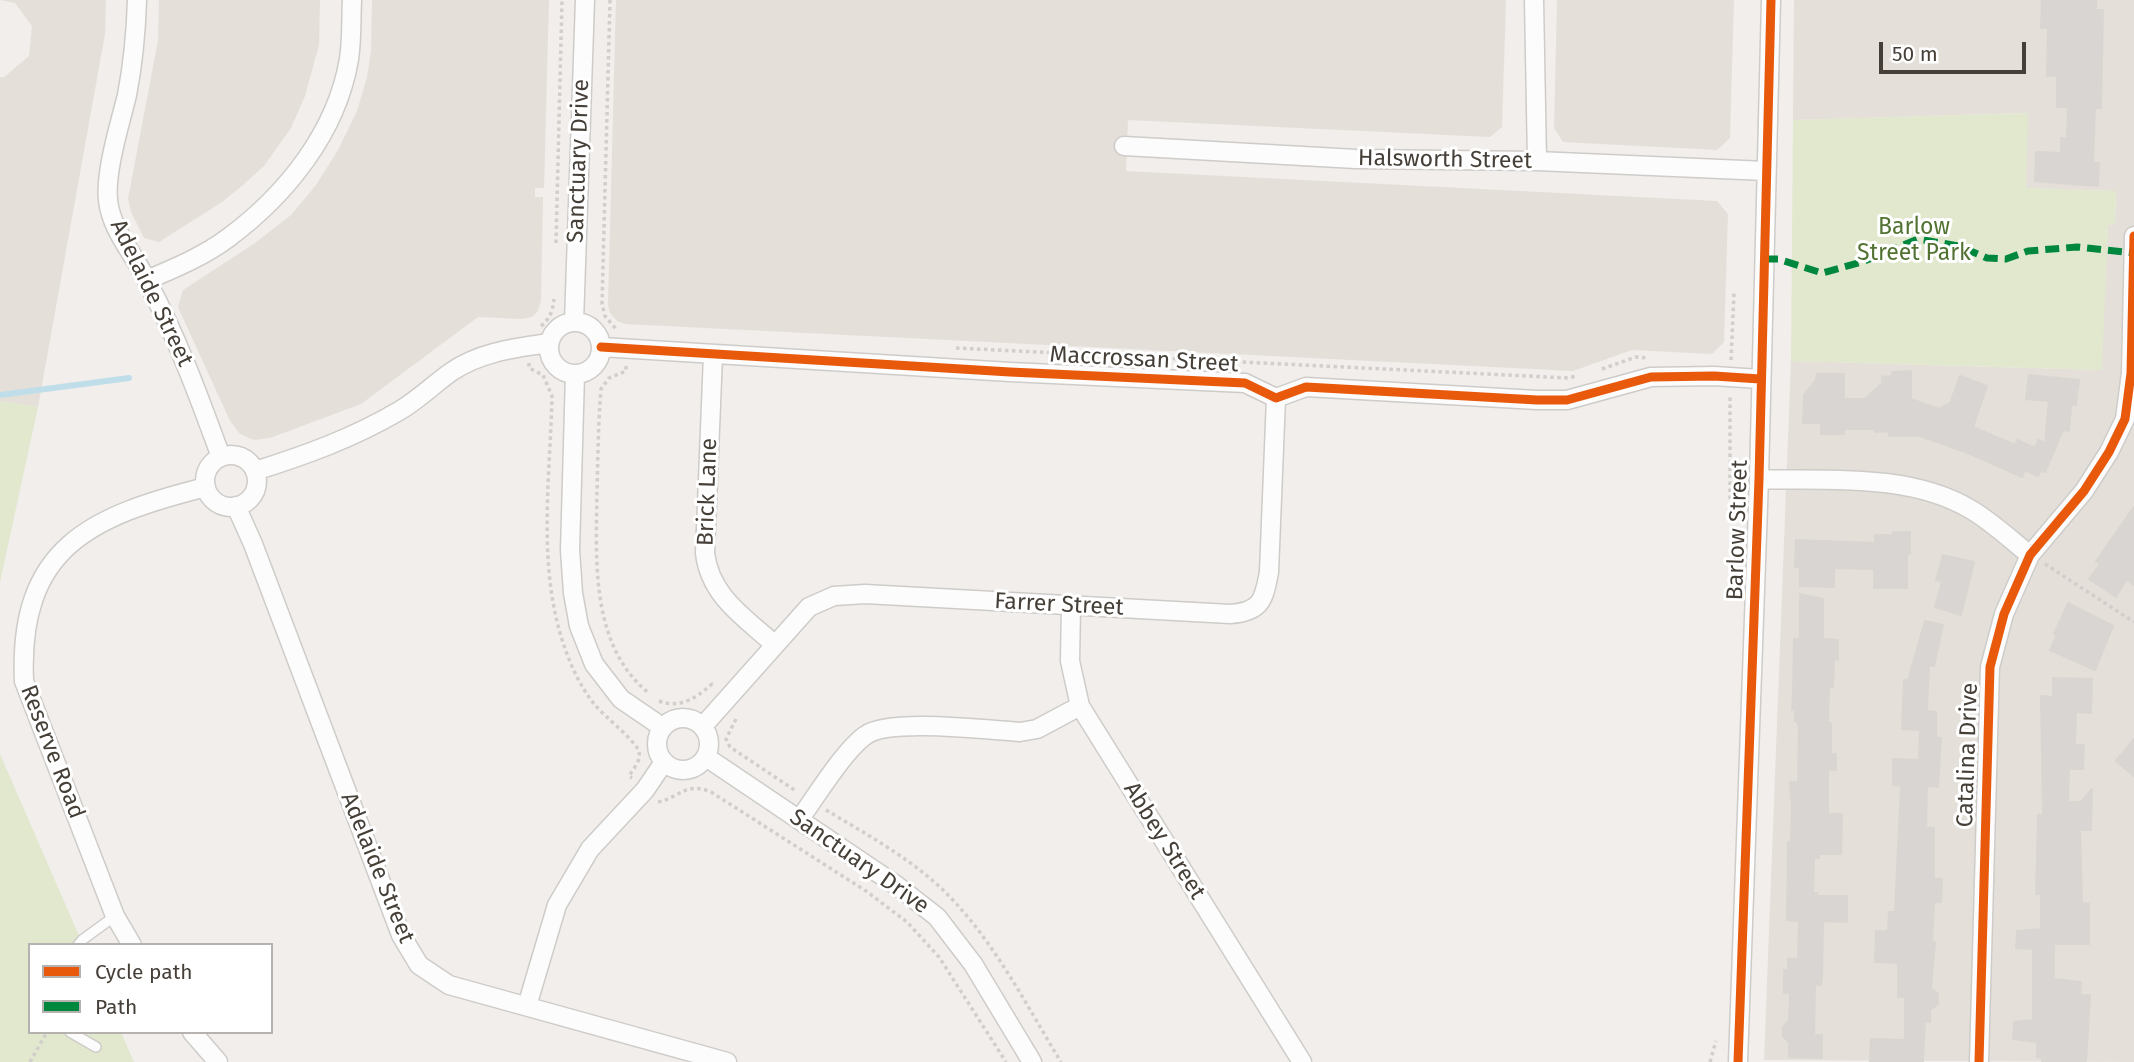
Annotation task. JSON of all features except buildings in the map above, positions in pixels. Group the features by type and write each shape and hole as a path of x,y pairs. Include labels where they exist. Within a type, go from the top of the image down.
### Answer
{"street":[{"name":"Adelaide Street","path":"137,0 136,36 128,90 113,156 108,199 119,232 147,280 190,373 221,457"},
{"path":"147,280 182,265 227,239 269,204 315,148 335,107 349,60 352,0"},
{"name":"Sanctuary Drive","path":"574,322 585,0"},
{"path":"1534,0 1537,161"},
{"name":"Barlow Street","path":"1738,1062 1759,479 1771,0"},
{"name":"Halsworth Street","path":"1124,146 1356,159 1537,161 1766,171"},
{"name":"Catalina Drive","path":"1979,1062 1990,667 2004,614 2030,555 2084,491 2109,452 2124,419 2131,373 2134,236"},
{"path":"574,322 593,329 601,347 593,367 575,375 559,370 553,363 549,355 549,343 558,327 574,322"},
{"path":"255,471 330,447 352,436 401,410 466,363 485,355 549,343"},
{"name":"Maccrossan Street","path":"601,347 1245,383 1276,398"},
{"name":"Brick Lane","path":"713,355 706,568 722,597 774,644"},
{"path":"575,375 570,550 579,626 594,664 621,699 662,727"},
{"path":"1276,398 1306,387 1567,400 1651,377 1760,379"},
{"name":"Farrer Street","path":"703,726 809,607 821,600 847,594 1247,613 1258,605 1265,594 1269,572 1276,398"},
{"path":"237,456 251,464 255,471 254,494 243,504 220,504 206,487 210,466 221,457 237,456"},
{"path":"1759,479 1896,484 1932,491 1971,509 2030,555"},
{"name":"Reserve Road","path":"131,943 115,916 24,681 22,650 25,625 38,585 57,555 96,524 160,499 206,487"},
{"name":"Adelaide Street","path":"236,506 253,544 401,936 419,965 449,985 727,1062"},
{"name":"Abbey Street","path":"1070,606 1070,661 1080,706 1302,1062"},
{"path":"799,820 856,743 875,730 907,726 1028,731 1080,706"},
{"path":"686,717 703,726 709,740 706,757 700,764 683,770 672,768 664,762 657,747 657,738 662,727 668,721 686,717"},
{"name":"Sanctuary Drive","path":"706,757 896,885 937,917 973,964 1032,1062"},
{"path":"527,1006 557,905 590,849 645,790 664,762"},
{"path":"194,1034 218,1062"}],"lane":[{"path":"80,943 115,916"},
{"path":"73,1034 96,1047"}],"path":[{"path":"556,245 562,0"},
{"path":"1730,506 1730,355 1734,293"},
{"path":"555,294 552,312 547,321 528,330 529,368 543,375 552,396 548,567 553,610 565,651 580,682 611,723 637,747 639,760 629,776 659,803 689,788 711,792 891,908 939,957 1006,1062"},
{"path":"950,348 1568,378 1584,375"},
{"path":"1721,359 1730,355"},
{"path":"1596,371 1636,358 1655,358"},
{"path":"2030,555 2134,622"},
{"path":"30,1062 46,1034"},
{"path":"1710,1062 1716,1050 1716,1041"}],"shaded area":[{"path":"0,0 106,0 105,34 38,407 0,401 0,77 4,77 29,56 32,26 15,3"},
{"path":"159,0 320,0 319,45 305,96 291,128 264,166 243,185 222,202 159,242 144,238 131,212 128,199 158,40"},
{"path":"372,0 549,0 544,188 535,188 535,197 543,197 541,301 538,311 532,317 478,317 361,404 270,438 254,440 240,434 230,421 178,307 183,290 255,243 291,215 316,185 338,150 357,111 371,51"},
{"path":"616,0 1506,0 1502,127 1490,137 1128,120 1126,171 1717,201 1728,214 1724,342 1712,354 1632,350 1573,371 625,324 617,321 610,313 608,305"},
{"path":"1557,0 1734,0 1730,138 1717,150 1563,142 1554,128"},
{"path":"1794,0 2134,0 2134,1062 1764,1060 1791,361 2101,370 2108,225 2115,224 2116,191 2026,188 2027,113 1793,120"}],"green space":[{"name":"Barlow Street Park","path":"2028,113 2026,188 2116,191 2115,224 2108,225 2102,370 1791,361 1793,120"},
{"path":"0,401 38,407 0,582"},
{"path":"0,754 82,943 28,943 28,1034 122,1034 134,1062 0,1062"}],"waterway":[{"path":"0,395 129,378"}],"marked path":[{"path":"1764,259 1778,259 1822,273 1862,262 1918,239 1959,246 1987,258 2006,259 2028,251 2077,247 2134,253"}],"cycle path":[{"path":"1738,1062 1759,479 1771,0"},
{"path":"1979,1062 1990,667 2004,614 2030,555 2084,491 2109,452 2125,419 2131,373 2134,236"},
{"path":"601,347 1010,372 1245,383 1276,398 1306,387 1567,400 1651,377 1714,376 1760,379"}]}
